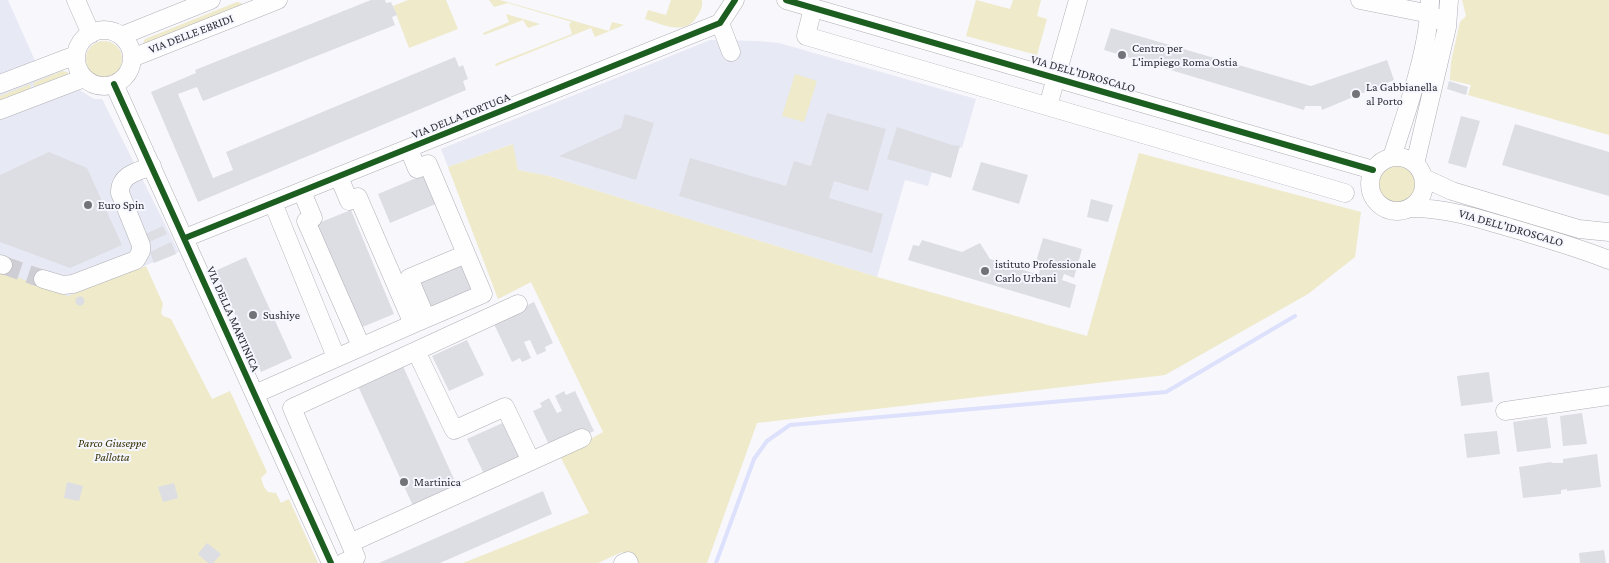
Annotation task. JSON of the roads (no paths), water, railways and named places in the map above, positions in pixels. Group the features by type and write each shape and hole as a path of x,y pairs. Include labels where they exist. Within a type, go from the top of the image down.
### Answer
{"street":[{"path":"76,0 91,34"},
{"name":"VIA DELLE EBRIDI","path":"121,36 211,0"},
{"path":"731,52 720,23 735,0"},
{"path":"1048,106 1078,0"},
{"path":"1420,171 1406,158 1392,157 1380,162 1370,176 1369,188 1376,202 1381,207 1391,211 1400,211 1411,208 1418,202 1422,194 1420,171 1447,27 1449,0"},
{"name":"VIA DELL'IDROSCALO","path":"793,1 1373,170"},
{"path":"1369,1 1430,7 1447,27"},
{"name":"VIA DELLE EBRIDI","path":"132,58 268,2"},
{"path":"1392,157 1417,74 1430,7"},
{"path":"813,8 806,36 1345,193"},
{"name":"VIA DELLA TORTUGA","path":"185,238 720,23"},
{"path":"107,31 121,36 129,46 132,58 131,67 126,76 114,84 104,86 98,86 84,78 78,67 76,55 81,43 96,32 107,31"},
{"path":"0,84 76,55"},
{"path":"0,110 84,78"},
{"name":"VIA DELLA MARTINICA","path":"114,84 331,563"},
{"path":"255,394 483,294 428,164 417,168 409,149"},
{"path":"43,279 63,285 73,284 136,260 141,252 141,245 120,193 120,186 123,179 129,175 152,166"},
{"name":"VIA DELL'IDROSCALO","path":"1420,171 1452,191 1585,230 1609,232"},
{"path":"339,177 349,201 358,197 419,321"},
{"path":"302,192 313,218 306,221 361,346"},
{"path":"273,203 336,357"},
{"name":"VIA DELL'IDROSCALO","path":"1411,208 1456,212 1568,245 1609,260"},
{"path":"419,321 408,278 466,254"},
{"path":"343,563 356,557 292,408 518,304"},
{"path":"416,350 454,430 505,407 531,461"},
{"path":"1505,411 1609,396"},
{"path":"350,543 582,438"},
{"path":"280,451 306,440"},
{"path":"623,563 628,561 629,563"}],"waterway":[{"path":"716,563 754,459 767,441 790,425 1166,392 1295,316"}],"tunnel":[{"path":"3,265 43,279"}],"place":[{"name":"Centro per L'impiego Roma Ostia","path":"1122,55"},
{"name":"La Gabbianella al Porto","path":"1356,94"},
{"name":"Euro Spin","path":"88,205"},
{"name":"istituto Professionale Carlo Urbani","path":"985,271"},
{"name":"Sushiye","path":"253,315"},
{"name":"Martinica","path":"404,482"}],"park label":[{"name":"Parco Giuseppe Pallotta","path":"112,450"}]}
